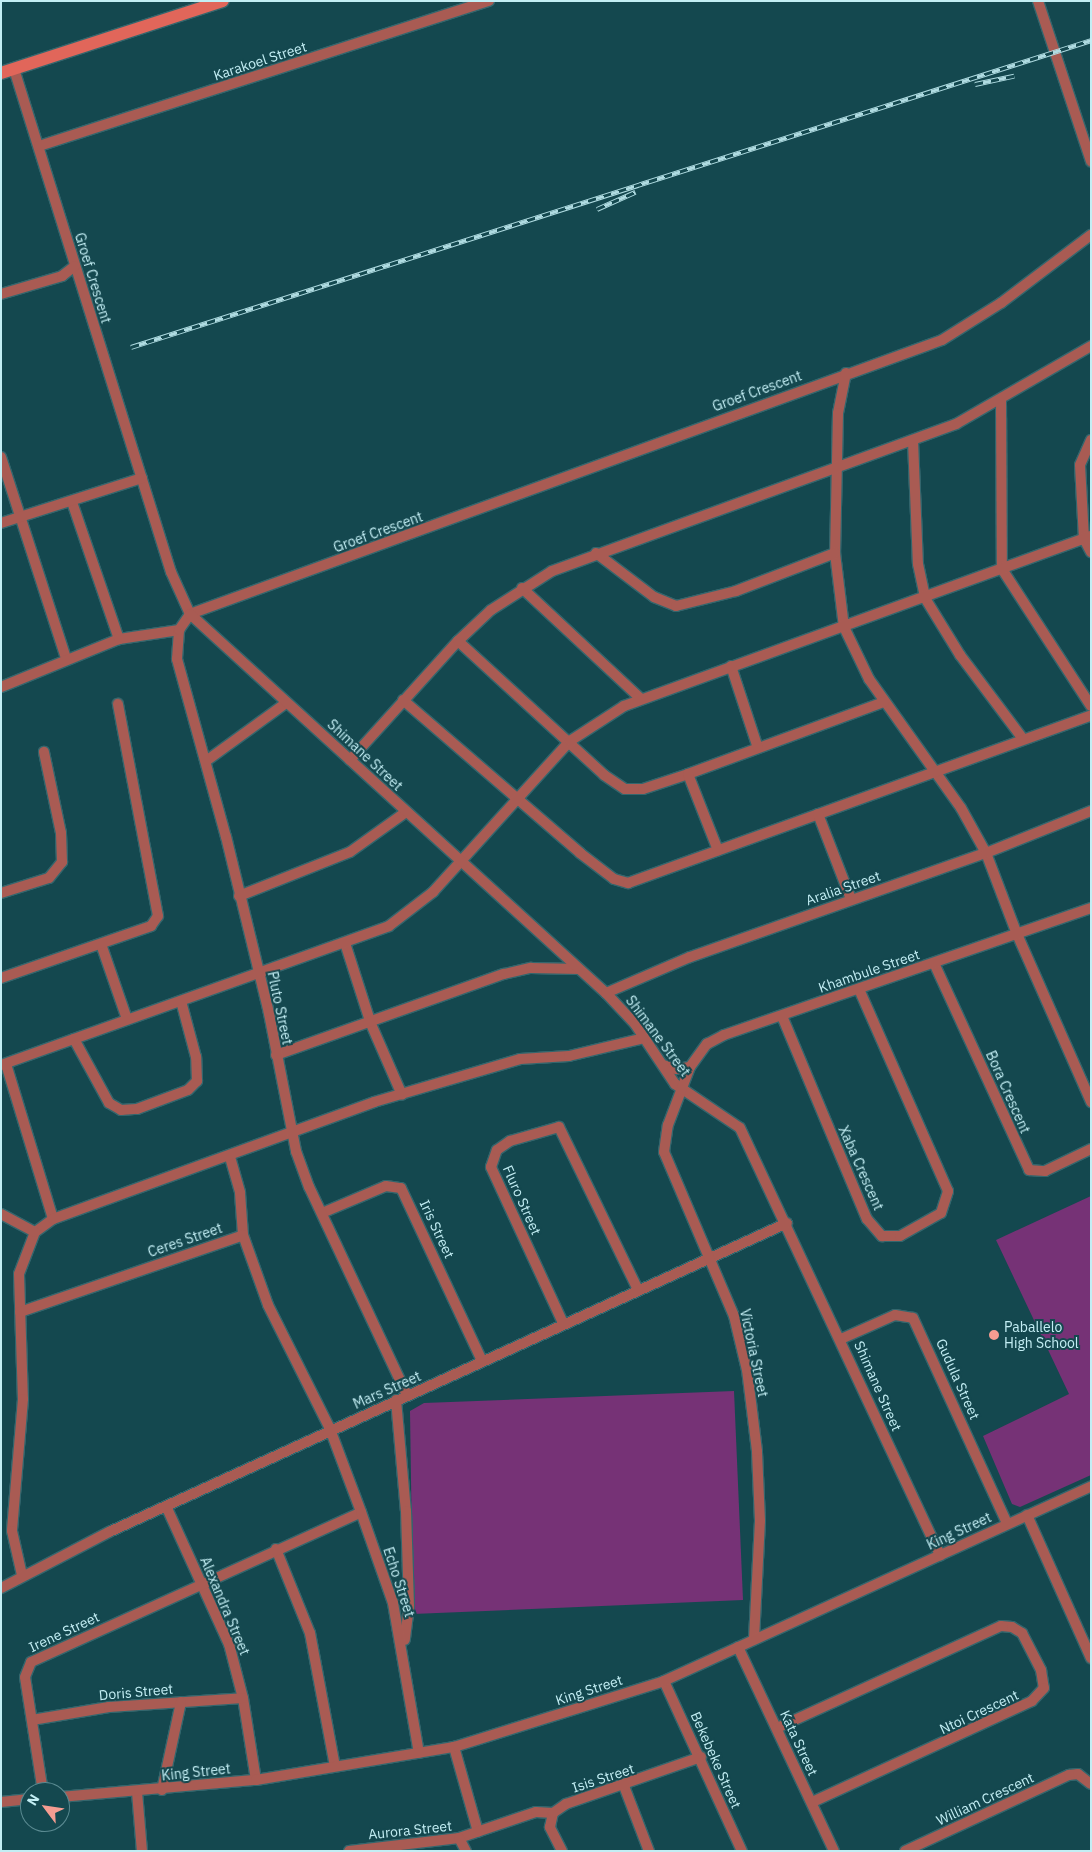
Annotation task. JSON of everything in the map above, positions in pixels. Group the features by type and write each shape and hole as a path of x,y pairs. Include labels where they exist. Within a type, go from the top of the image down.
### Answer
{"main road":[{"path":"1,73 223,1"}],"street":[{"name":"Karakoel Street","path":"39,146 489,1"},
{"path":"1038,1 1091,161"},
{"name":"Groef Crescent","path":"14,69 177,589 190,614 956,333 1091,235"},
{"path":"1,294 62,276 75,266"},
{"path":"350,760 458,640 522,588 596,553 913,441 1001,399 1091,346"},
{"path":"846,373 838,412 835,553 844,627 884,702 933,773 957,802 986,853 1016,934 1091,1102"},
{"path":"1001,399 1002,569 1091,706"},
{"path":"1091,440 1080,465 1087,537 1091,552"},
{"path":"913,441 918,564 924,598 960,655 1023,740"},
{"path":"1,457 66,658"},
{"path":"1,523 72,502 142,478"},
{"path":"72,502 119,638"},
{"path":"53,1219 4,1064 345,943 404,917 461,862 570,741 595,722 640,699 844,627 1087,537"},
{"path":"596,553 654,597 676,606 717,597 835,553"},
{"path":"522,588 640,699"},
{"path":"1,687 66,658 119,638 179,630 190,614"},
{"name":"Shimane Street","path":"190,614 606,993 644,1038 681,1089 726,1115 745,1133 940,1555"},
{"name":"Pluto Street","path":"179,630 177,659 206,761 259,973 301,1166 407,1395"},
{"path":"458,640 570,741 604,775 625,789 642,788 688,774 884,702"},
{"path":"731,666 758,748"},
{"path":"404,700 518,800 620,882 643,880 718,850 1091,714"},
{"path":"206,761 286,703"},
{"path":"1,978 151,926 159,912 118,704"},
{"path":"1,893 49,878 62,862 61,833 44,752"},
{"path":"688,774 718,850"},
{"name":"Aralia Street","path":"606,993 690,957 986,853 1091,811"},
{"path":"239,896 350,852 406,812"},
{"path":"818,814 851,899"},
{"name":"Khambule Street","path":"681,1089 690,1067 701,1050 715,1039 1091,908"},
{"path":"345,943 371,1024 402,1095"},
{"path":"102,944 127,1019"},
{"name":"Bora Crescent","path":"934,963 1029,1170 1045,1172 1091,1148"},
{"path":"276,1055 371,1024 504,974 531,968 579,969"},
{"name":"Xaba Crescent","path":"782,1016 867,1219 882,1236 900,1236 941,1213 948,1191 859,989"},
{"path":"74,1039 109,1103 121,1110 137,1109 188,1090 197,1081 196,1058 181,1001"},
{"path":"22,1575 12,1531 23,1399 19,1274 35,1232 53,1219 402,1095 520,1059 569,1056 644,1038"},
{"path":"663,1065 676,1069 690,1067"},
{"name":"Victoria Street","path":"681,1089 668,1125 664,1152 734,1316 746,1370 757,1451 760,1521 754,1639"},
{"name":"Fluro Street","path":"563,1323 491,1167 497,1150 510,1141 560,1127 638,1290"},
{"path":"230,1157 240,1193 243,1235"},
{"name":"Iris Street","path":"322,1213 386,1186 401,1188 482,1361"},
{"path":"1,1214 35,1232"},
{"name":"Mars Street","path":"1,1588 22,1575 330,1429 787,1222"},
{"name":"Ceres Street","path":"20,1312 243,1235 268,1306 330,1429 361,1512"},
{"name":"Gudula Street","path":"841,1339 895,1315 913,1318 1007,1524"},
{"path":"396,1400 408,1597 404,1649"},
{"name":"King Street","path":"70,1796 162,1790 256,1780 454,1747 664,1681 1091,1486"},
{"name":"Alexandra Street","path":"166,1506 203,1583 229,1644 243,1698 256,1780"},
{"path":"203,1583 361,1512"},
{"name":"Echo Street","path":"361,1512 394,1603 404,1649 419,1753"},
{"path":"1027,1515 1091,1658"},
{"path":"276,1549 310,1633 335,1766"},
{"name":"Irene Street","path":"41,1782 26,1677 31,1662 203,1583"},
{"name":"Ntoi Crescent","path":"777,1728 1001,1626 1012,1627 1022,1633 1041,1670 1044,1688 1032,1701 812,1802"},
{"name":"Kata Street","path":"738,1647 834,1851"},
{"name":"Bekebeke Street","path":"664,1681 701,1757 742,1851"},
{"name":"Doris Street","path":"32,1720 109,1707 243,1698"},
{"path":"162,1790 181,1702"},
{"path":"454,1747 478,1832"},
{"name":"Isis Street","path":"553,1813 566,1804 624,1786 701,1757"},
{"name":"William Crescent","path":"905,1851 1069,1775 1078,1774 1091,1784"},
{"path":"624,1786 649,1851"},
{"path":"137,1792 142,1851"},
{"path":"1,1802 20,1801"},
{"path":"459,1838 536,1812 553,1813 550,1827 562,1851"},
{"name":"Aurora Street","path":"349,1851 459,1838 466,1851"}],"shaded area":[{"path":"1091,1196 1091,1475 1020,1507 1012,1504 983,1436 1069,1394 996,1240"},
{"path":"734,1391 743,1600 413,1614 410,1411 424,1403"}],"railway":[{"path":"131,347 1091,40"},
{"path":"975,84 1014,76"},
{"path":"597,209 635,192"}],"place":[{"name":"Paballelo High School","path":"994,1335"}]}
